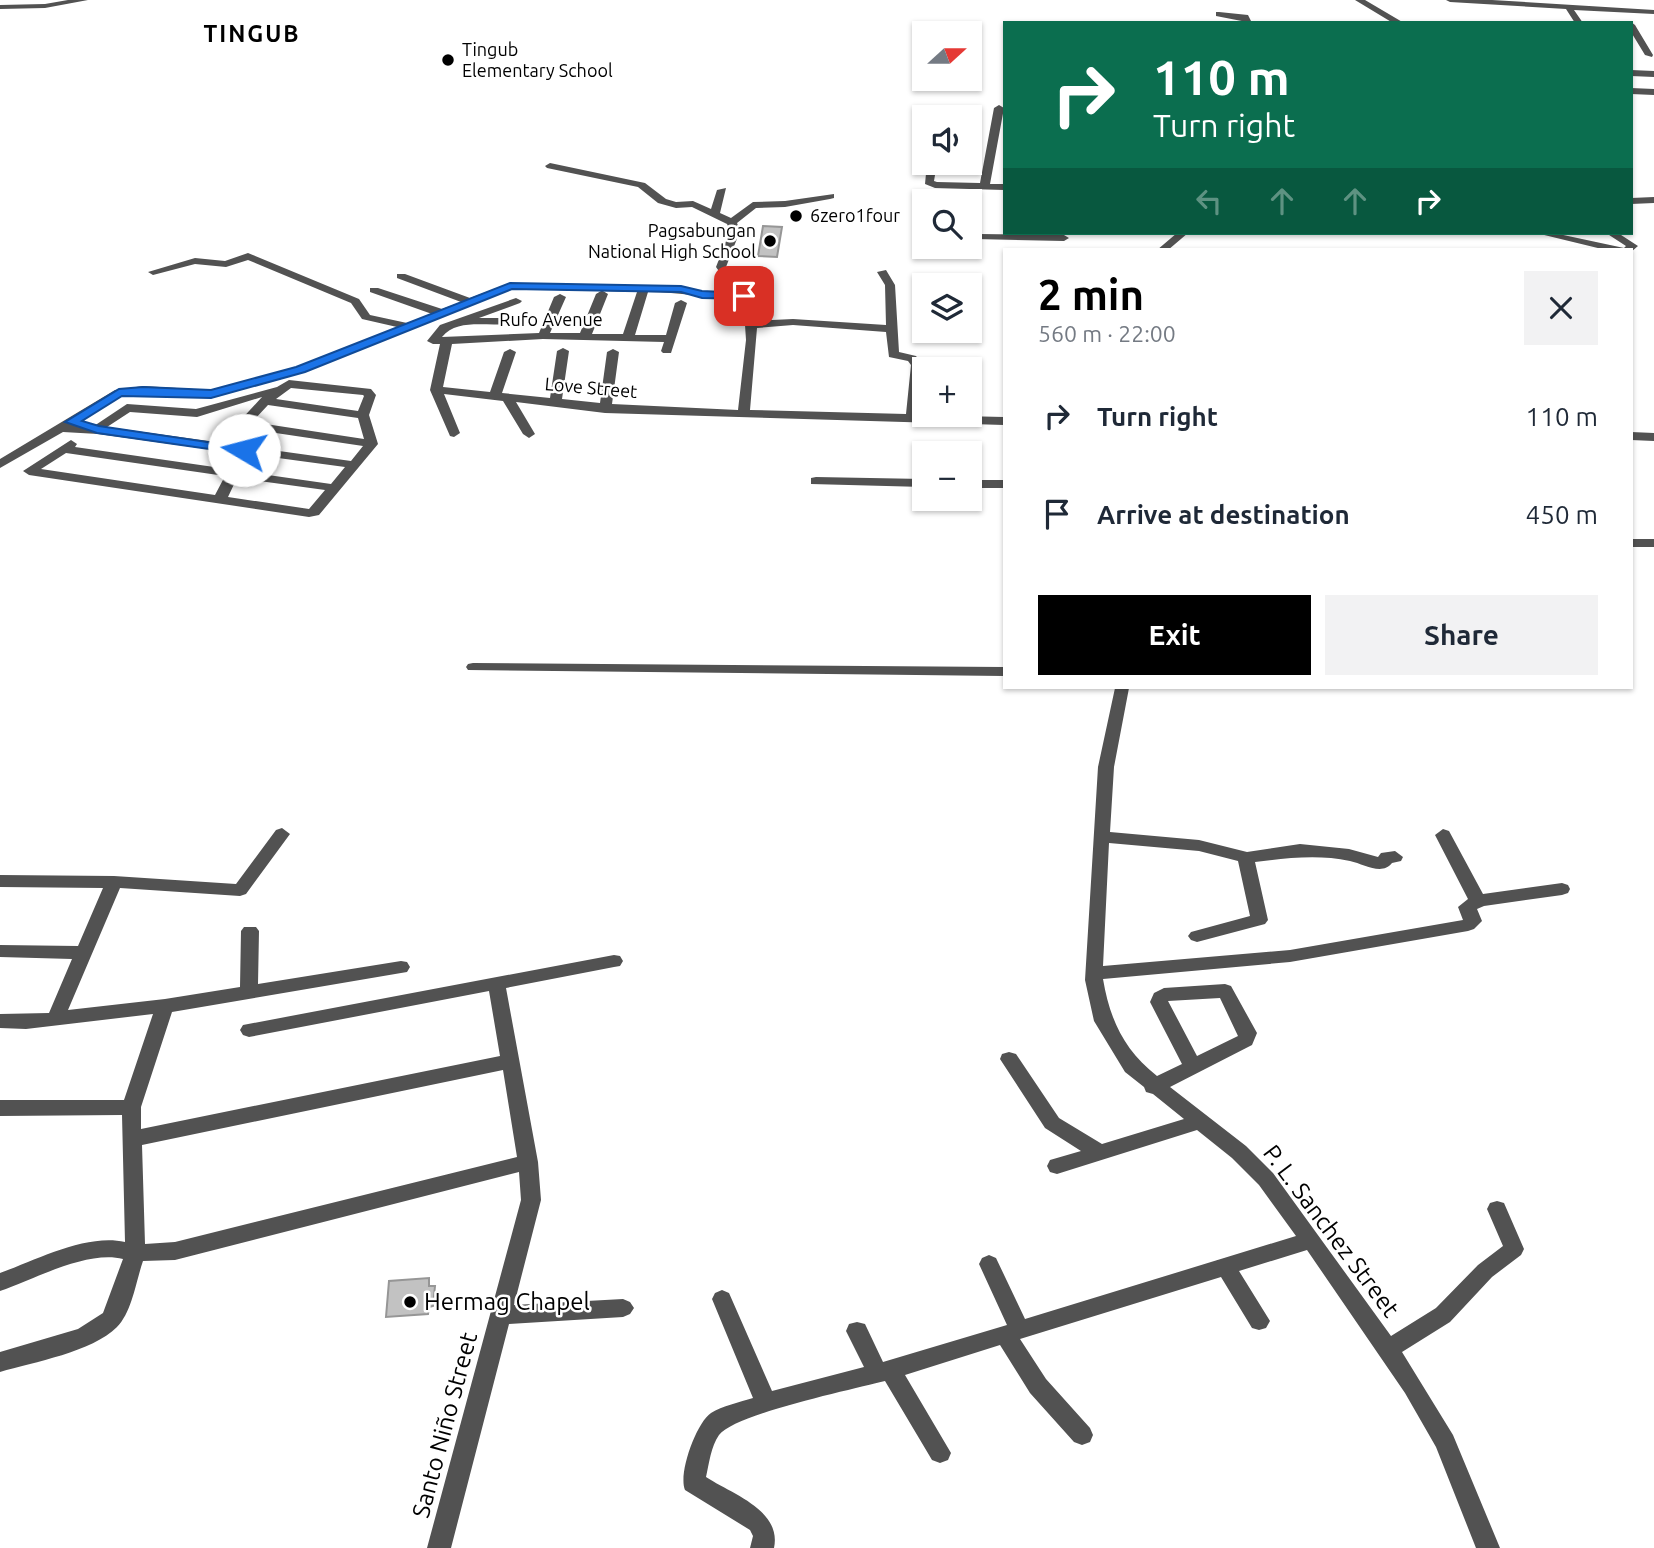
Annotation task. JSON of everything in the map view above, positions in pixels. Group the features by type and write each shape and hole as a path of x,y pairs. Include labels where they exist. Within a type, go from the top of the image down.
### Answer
{"street":[{"path":"0,7 45,6 83,0"},
{"path":"1223,0 1217,18 1245,17 1247,21"},
{"path":"1359,0 1396,21"},
{"path":"1450,0 1654,12"},
{"path":"0,18 12,7"},
{"path":"1569,8 1578,21"},
{"path":"1623,11 1628,21"},
{"path":"1633,29 1649,55"},
{"path":"1633,74 1654,74"},
{"path":"1633,91 1654,92"},
{"path":"984,187 999,108"},
{"path":"550,166 641,185 670,204 693,204 732,222 735,231 721,267 725,272 749,273 743,310 751,325 752,340 744,412"},
{"path":"930,175 929,182 943,187 1003,187"},
{"path":"715,213 722,190"},
{"path":"732,222 754,205 785,204 830,196"},
{"path":"1633,201 1654,200"},
{"path":"982,237 1063,235"},
{"path":"1164,248 1181,235"},
{"path":"1550,235 1611,248"},
{"path":"1615,235 1629,242 1630,248"},
{"path":"153,272 195,261 226,264 248,256 355,301 366,317 408,327"},
{"path":"882,272 890,285 893,356 912,359"},
{"path":"401,276 471,302"},
{"path":"0,464 119,393 143,390 211,394 301,370 515,285 644,288 744,296"},
{"path":"628,338 644,288"},
{"path":"374,290 441,313"},
{"path":"585,337 602,294"},
{"path":"543,336 560,297"},
{"path":"452,323 516,301 502,337"},
{"name":"Rufo Avenue","path":"452,323 439,330 433,341 543,336 628,338 668,345 681,303"},
{"path":"452,323 508,321"},
{"path":"751,325 793,323 891,329"},
{"path":"447,340 436,390 454,433"},
{"path":"555,403 563,351"},
{"path":"510,352 502,397 528,435"},
{"path":"604,409 613,352"},
{"path":"220,499 244,450 243,424 284,386"},
{"path":"284,386 367,392 370,395 363,415 372,444 317,510 309,513 29,471 127,408 197,413 284,386"},
{"name":"Love Street","path":"436,390 604,409 912,417"},
{"path":"265,401 363,415"},
{"name":"Love Street","path":"982,420 1003,421"},
{"path":"243,424 372,444"},
{"path":"67,425 355,465"},
{"path":"1633,436 1654,437"},
{"path":"64,449 334,488"},
{"path":"816,481 912,484"},
{"path":"982,484 1003,484"},
{"path":"1633,543 1654,543"},
{"path":"472,667 1003,672"},
{"name":"P. L. Sanchez Street","path":"1122,689 1106,767 1094,973 1098,1004 1111,1038 1132,1067 1153,1087 1239,1152 1266,1179 1413,1386 1445,1441 1488,1548"},
{"path":"0,881 114,882 240,890 282,834"},
{"path":"1443,835 1478,901"},
{"path":"1101,837 1157,840 1231,851 1245,858 1300,850 1349,855 1382,864 1387,858 1395,857"},
{"path":"1197,936 1259,920 1251,874 1245,858"},
{"path":"55,1019 114,882"},
{"path":"1094,973 1278,958 1468,925 1473,921 1468,907 1478,901 1562,889"},
{"path":"249,992 250,931"},
{"path":"0,951 85,953"},
{"path":"249,1030 497,986 614,961"},
{"path":"0,1021 55,1019 165,1006 401,967"},
{"name":"Santo Niño Street","path":"439,1548 531,1200 528,1162 508,1062 497,986"},
{"path":"1153,1087 1246,1040 1248,1033 1225,991 1164,995 1160,998 1159,1002 1192,1065"},
{"path":"0,1362 84,1338 110,1320 118,1305 135,1253 131,1107 165,1006"},
{"path":"1009,1059 1052,1123 1101,1153"},
{"path":"132,1139 508,1062"},
{"path":"0,1108 131,1107"},
{"path":"1057,1166 1198,1122"},
{"path":"0,1282 82,1252 110,1247 135,1253 175,1251 528,1162"},
{"path":"1387,1350 1443,1315 1485,1271 1514,1249 1497,1209"},
{"path":"762,1548 765,1535 759,1523 692,1479 714,1423 766,1403 883,1371 1311,1240"},
{"path":"989,1264 1013,1332 1038,1386 1082,1435"},
{"path":"1225,1266 1259,1321"},
{"path":"722,1300 766,1403"},
{"path":"501,1315 623,1308"},
{"path":"857,1331 940,1453"}],"building":[{"name":"Pagsabungan National High School","path":"763,226 782,227 777,257 758,256"},
{"name":"Hermag Chapel","path":"429,1278 429,1286 435,1286 433,1306 429,1307 428,1314 386,1317 389,1281"}],"place":[{"name":"Tingub Elementary School","path":"448,60"},
{"name":"6zero1four","path":"796,216"},
{"name":"Pagsabungan National High School","path":"770,241"},
{"name":"Hermag Chapel","path":"410,1302"}],"district":[{"name":"TINGUB","path":"252,34"}],"route":[{"path":"244,450 97,430 72,422 119,393 143,390 198,396 301,370 515,285 681,289 702,294 744,296"}]}
